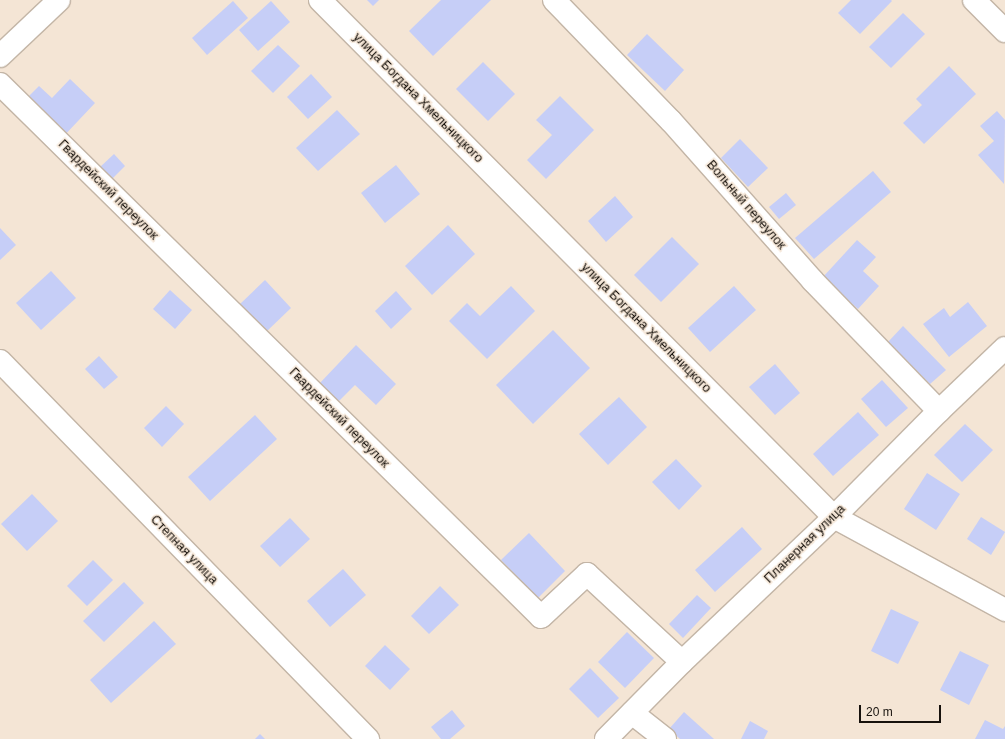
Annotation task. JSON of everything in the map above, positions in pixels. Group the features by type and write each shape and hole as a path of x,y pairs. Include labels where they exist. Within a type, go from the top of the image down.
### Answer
{"street":[{"path":"0,56 59,0"},
{"name":"улица Богдана Хмельницкого","path":"320,0 834,517 1005,610"},
{"name":"Вольный переулок","path":"554,0 671,121 813,281 939,411"},
{"path":"974,0 1005,31"},
{"name":"Гвардейский переулок","path":"0,84 541,617 587,574 682,662"},
{"name":"Планерная улица","path":"606,739 682,662 834,517 939,411 1005,348"},
{"name":"Степная улица","path":"0,362 368,739"},
{"path":"632,712 665,739"}],"building":[{"path":"367,0 379,0 373,6"},
{"path":"441,0 491,0 433,56 409,31"},
{"path":"851,0 892,1 860,34 838,13"},
{"path":"233,1 248,18 207,55 192,38"},
{"path":"271,1 290,22 258,51 239,30"},
{"path":"903,13 925,34 891,68 869,47"},
{"path":"647,34 684,70 665,91 627,55"},
{"path":"278,45 300,66 273,93 251,71"},
{"path":"483,62 515,94 488,121 456,89"},
{"path":"949,66 976,94 924,144 903,123 922,105 916,99"},
{"path":"311,74 332,97 308,119 287,97"},
{"path":"70,79 95,103 61,139 23,102 39,86 52,98"},
{"path":"560,96 594,130 546,179 527,160 552,135 536,120"},
{"path":"337,110 360,134 318,171 296,148"},
{"path":"997,111 1005,120 1004,184 978,155 994,141 980,126"},
{"path":"740,139 768,168 748,187 721,158"},
{"path":"114,154 125,166 111,180 99,168"},
{"path":"396,165 420,194 385,223 361,193"},
{"path":"873,171 891,192 814,259 795,238"},
{"path":"786,193 796,205 779,219 769,207"},
{"path":"615,196 633,217 606,242 588,221"},
{"path":"448,225 475,254 432,295 405,266"},
{"path":"0,228 16,245 0,260"},
{"path":"672,237 699,264 661,302 634,275"},
{"path":"857,240 876,257 863,271 879,286 858,309 823,277"},
{"path":"51,271 76,298 41,330 16,303"},
{"path":"265,280 291,308 265,333 239,305"},
{"path":"511,286 535,311 487,359 449,321 467,303 480,316"},
{"path":"734,286 756,310 710,352 688,328"},
{"path":"170,290 192,310 175,329 153,309"},
{"path":"396,291 412,309 391,329 375,311"},
{"path":"968,302 987,326 949,357 923,324 944,308 950,317"},
{"path":"903,326 946,370 930,384 888,342"},
{"path":"553,330 590,368 533,424 496,385"},
{"path":"356,345 396,384 376,405 355,385 338,402 319,384"},
{"path":"99,356 118,377 104,389 85,369"},
{"path":"775,364 800,393 775,415 749,387"},
{"path":"882,380 908,408 886,427 861,399"},
{"path":"619,397 647,427 608,465 579,434"},
{"path":"166,406 184,424 162,447 144,428"},
{"path":"858,412 879,435 833,476 813,454"},
{"path":"255,415 277,439 210,501 188,477"},
{"path":"965,424 993,450 962,482 934,455"},
{"path":"676,459 702,486 679,510 652,482"},
{"path":"927,473 960,494 936,530 904,509"},
{"path":"32,494 58,521 27,551 1,524"},
{"path":"981,517 1005,532 991,555 967,539"},
{"path":"290,518 310,539 280,567 260,546"},
{"path":"742,527 762,549 715,592 695,570"},
{"path":"529,533 565,571 538,598 501,560"},
{"path":"93,560 113,580 87,606 67,586"},
{"path":"343,569 366,595 330,627 307,601"},
{"path":"124,582 144,603 104,642 83,621"},
{"path":"440,586 459,605 429,634 411,616"},
{"path":"697,595 711,608 683,638 669,624"},
{"path":"891,609 919,622 898,664 871,651"},
{"path":"154,621 176,644 111,703 90,680"},
{"path":"627,632 654,658 625,688 598,662"},
{"path":"385,645 410,669 390,690 365,666"},
{"path":"960,651 989,665 969,705 940,690"},
{"path":"590,668 619,698 598,718 569,689"},
{"path":"452,710 465,726 450,739 441,739 431,727"},
{"path":"684,712 714,739 680,739 669,729"},
{"path":"985,720 1003,729 1005,726 1005,739 975,739"},
{"path":"750,721 768,731 764,739 741,739"},
{"path":"260,734 265,739 255,739"}]}
